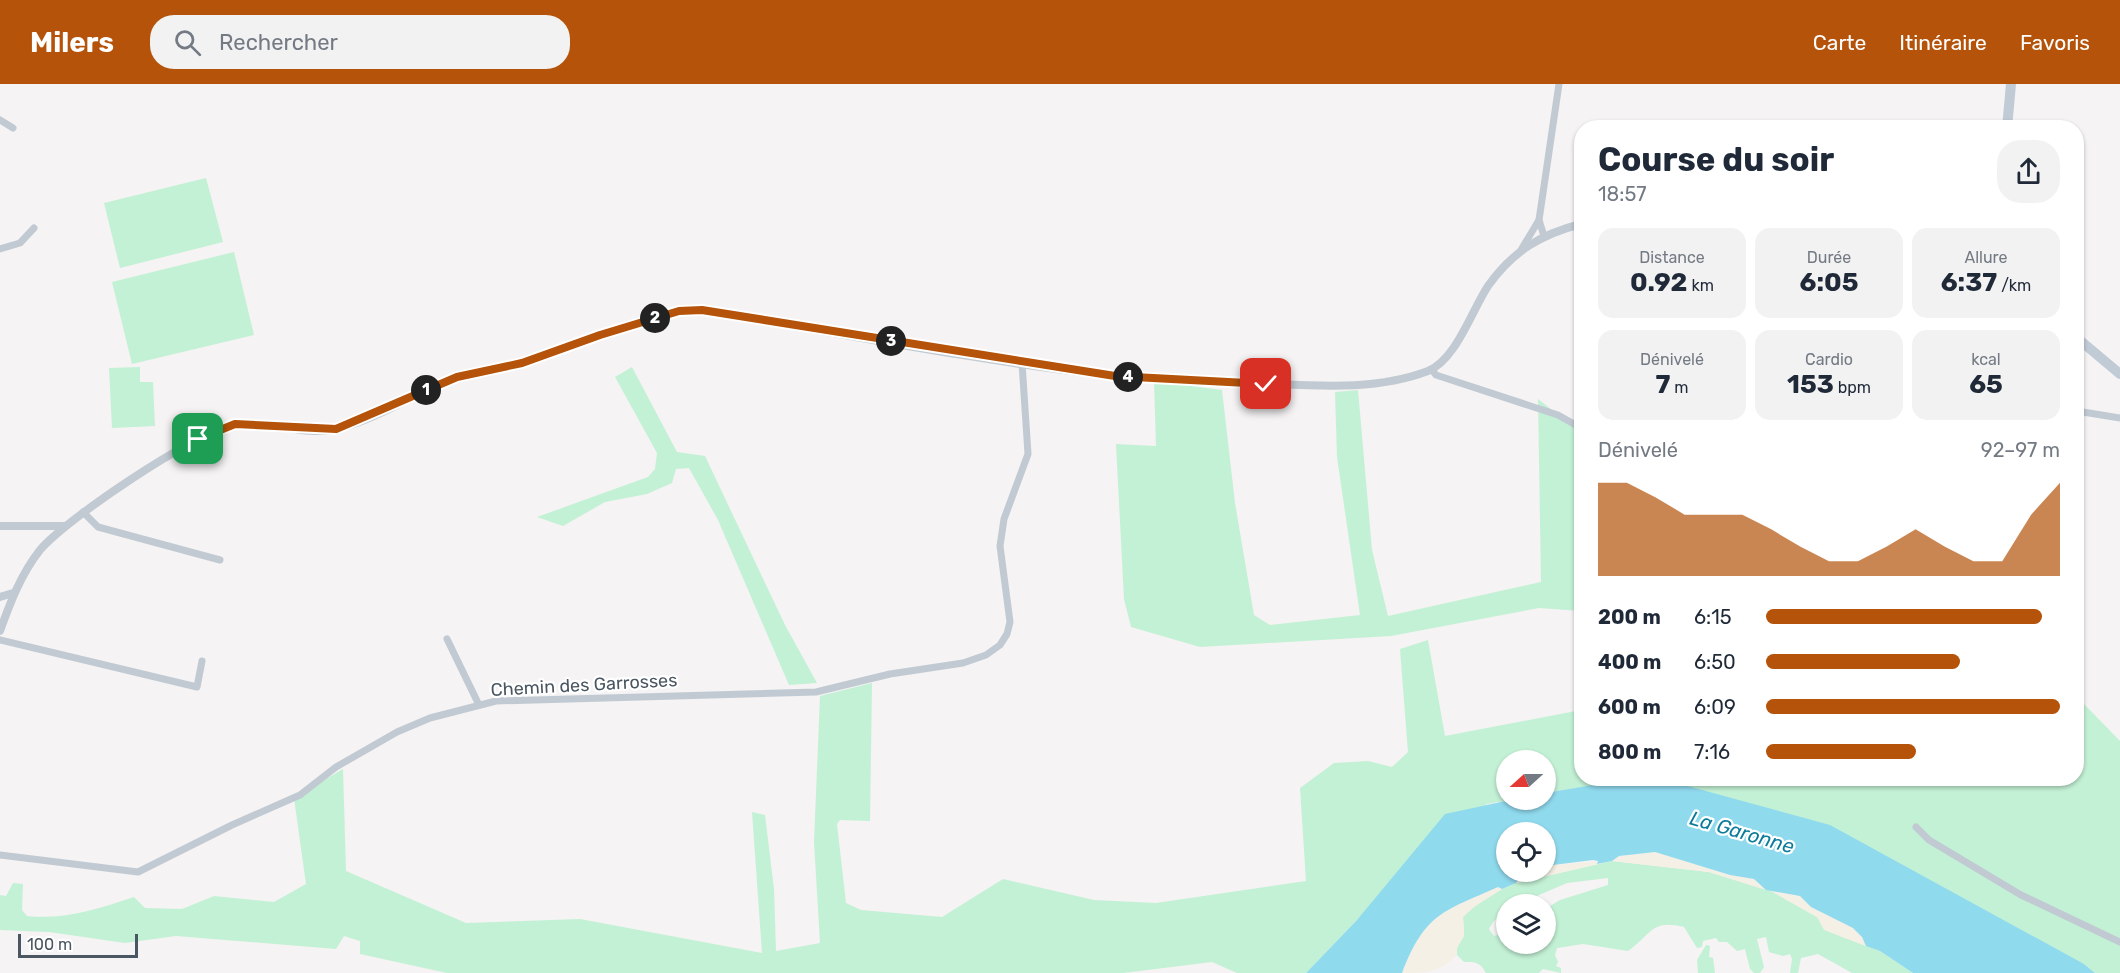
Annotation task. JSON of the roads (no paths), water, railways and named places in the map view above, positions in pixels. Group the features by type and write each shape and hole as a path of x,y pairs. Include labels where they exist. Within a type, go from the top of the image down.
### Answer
{"main road":[{"path":"2008,120 2011,84"},
{"path":"2084,344 2120,374"}],"street":[{"path":"0,631 14,593 40,551 64,526 176,452 220,428 235,424 336,429 457,377 522,363 600,335 679,311 702,310 1022,363 1115,376 1323,386 1368,383 1412,376 1432,370 1454,346 1488,287 1521,250 1539,220 1559,84"},
{"path":"0,120 13,128"},
{"path":"1539,220 1544,236"},
{"path":"1521,250 1544,236 1574,226"},
{"path":"0,249 20,243 34,228"},
{"name":"Chemin des Garrosses","path":"0,855 138,872 221,830 300,795 336,767 397,732 429,718 496,701 816,692 890,674 963,663 986,654 1000,645 1007,634 1010,622 1000,546 1004,519 1026,465 1029,439 1022,363"},
{"path":"1432,370 1436,375 1558,415 1574,424"},
{"path":"2084,412 2120,418"},
{"path":"83,512 98,527 220,560"},
{"path":"0,526 64,526"},
{"path":"43,526 51,539"},
{"path":"9,606 1,597 14,593"},
{"path":"447,639 479,705"},
{"path":"0,640 197,687 202,661"},
{"path":"1916,827 1929,840 2021,895 2120,942"}],"water":[{"name":"La Garonne","path":"1587,786 1688,786 1830,825 2084,964 2095,973 1913,973 1880,951 1866,946 1862,937 1853,928 1811,907 1800,896 1766,890 1754,879 1730,875 1655,852 1619,856 1612,861 1597,864 1598,861 1593,860 1556,865 1556,822 1496,822 1496,882 1516,883 1502,889 1498,887 1438,916 1419,938 1402,973 1306,973 1357,920 1445,814 1496,803 1496,810 1556,810 1556,791"}]}
